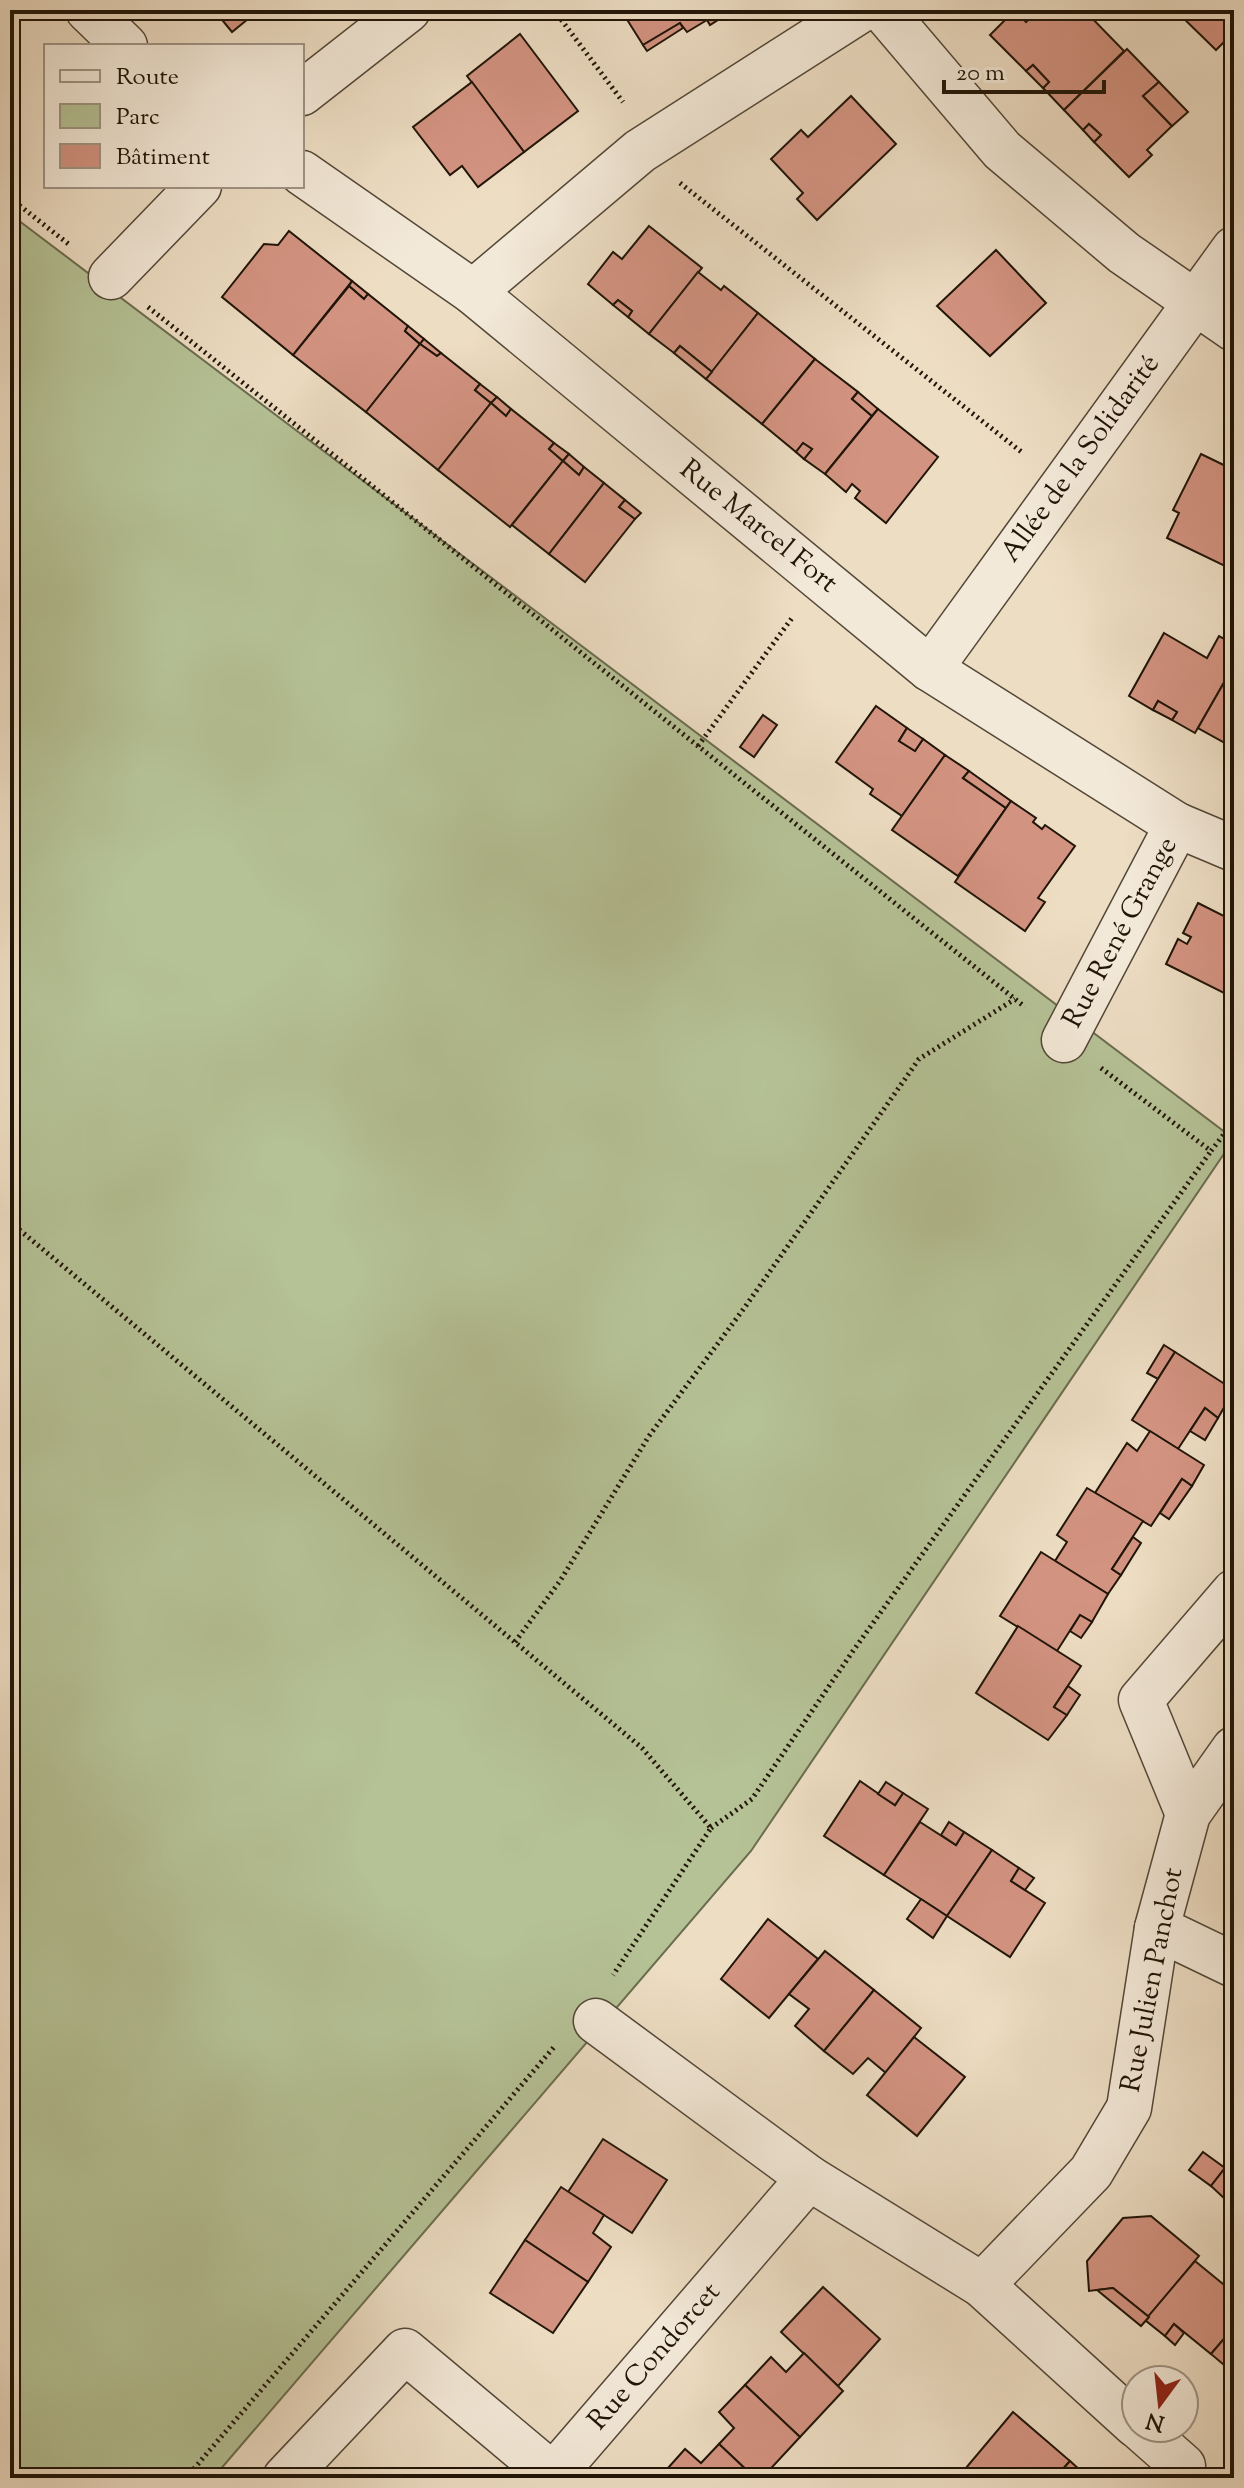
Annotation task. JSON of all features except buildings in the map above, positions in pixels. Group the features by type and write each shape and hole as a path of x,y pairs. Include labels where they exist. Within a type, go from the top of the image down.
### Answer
{"street":[{"path":"88,10 123,44"},
{"path":"304,91 408,10"},
{"path":"473,292 640,151 861,10"},
{"path":"883,10 1002,150 1124,253 1234,329"},
{"name":"Rue Marcel Fort","path":"304,174 473,292 930,669 1177,825 1234,849"},
{"path":"111,277 197,188"},
{"name":"Allée de la Solidarité","path":"930,669 1234,249"},
{"name":"Rue René Grange","path":"1064,1040 1177,825"},
{"path":"1188,1814 1141,1700 1234,1592"},
{"name":"Rue Julien Panchot","path":"982,2285 1091,2172 1129,2108 1157,1928 1188,1814 1234,1749"},
{"path":"1157,1928 1234,1965"},
{"path":"594,2012 809,2178 982,2285 1120,2410"},
{"name":"Rue Condorcet","path":"285,2478 405,2351 553,2475 809,2178"},
{"path":"1158,2444 1183,2466 1174,2478"}],"path":[{"path":"554,10 638,120 640,151 1062,483"},
{"path":"10,198 1064,1040 1211,1151"},
{"path":"698,746 821,578"},
{"path":"515,1642 560,1581 649,1436 745,1307 919,1059 1015,999"},
{"path":"186,2478 594,2012 711,1828 752,1799 853,1651 1234,1121"},
{"path":"10,1222 642,1748 711,1828"}],"green space":[{"path":"10,214 1234,1139 751,1851 213,2478 10,2478"}]}
